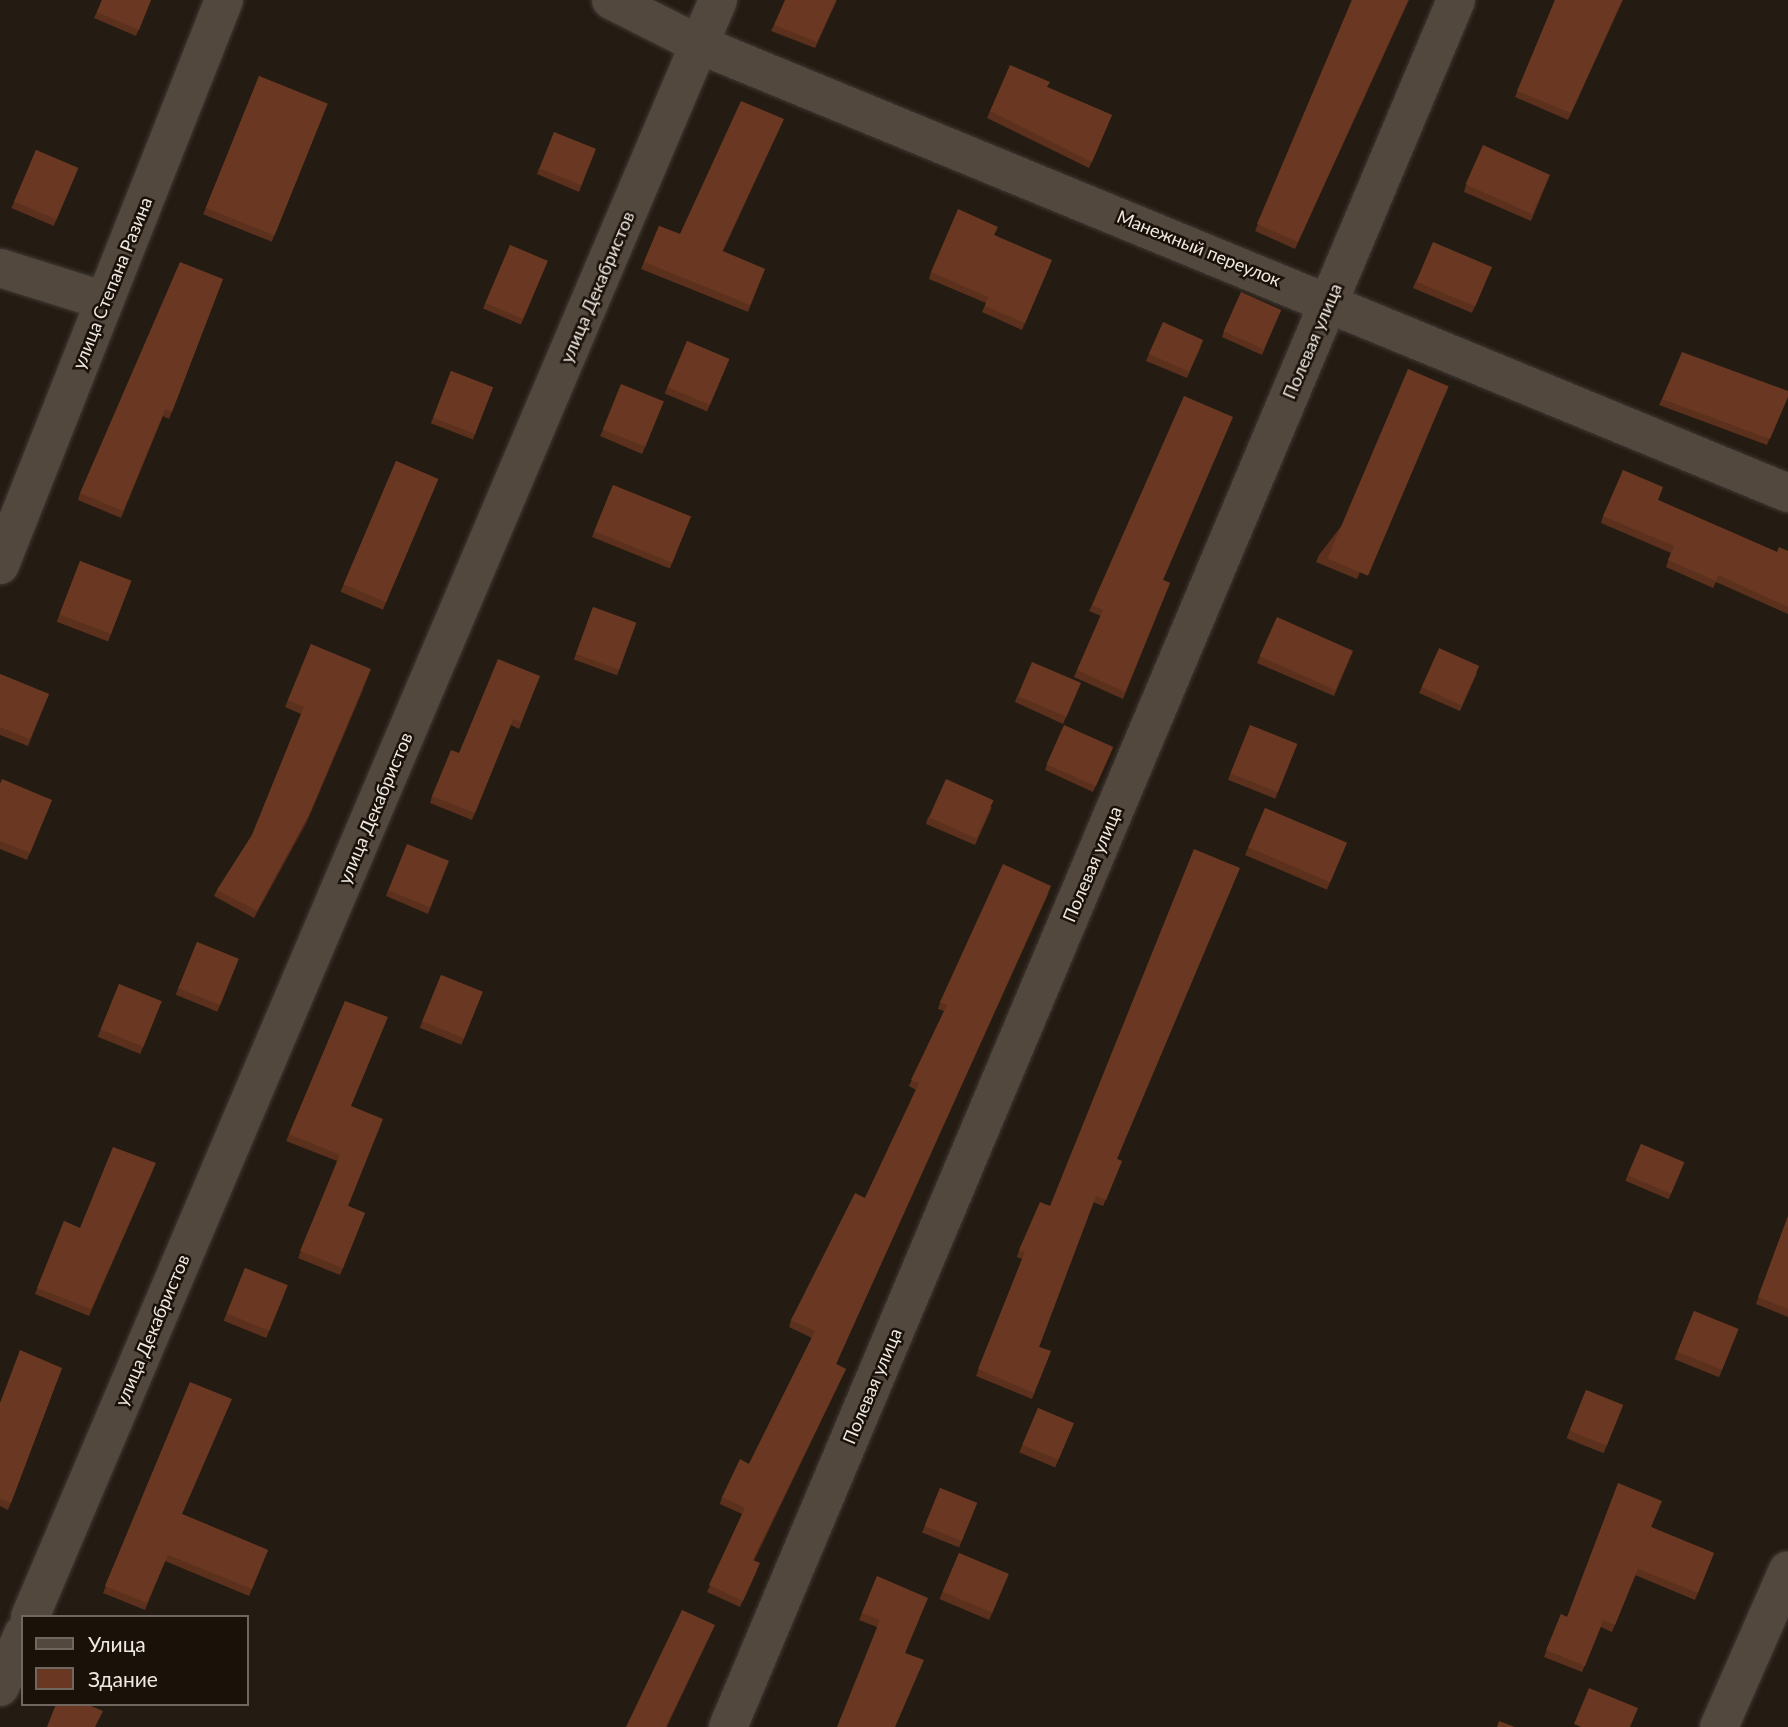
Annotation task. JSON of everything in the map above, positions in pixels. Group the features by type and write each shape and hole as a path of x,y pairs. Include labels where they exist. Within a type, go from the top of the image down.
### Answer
{"street":[{"name":"улица Степана Разина","path":"0,565 224,0"},
{"name":"Манежный переулок","path":"611,0 700,45 1329,301 1788,493"},
{"name":"улица Декабристов","path":"31,1615 718,0"},
{"name":"Полевая улица","path":"728,1727 1456,0"},
{"path":"0,268 105,302"},
{"path":"1719,1727 1788,1570"},
{"path":"0,1687 21,1639"}],"building":[{"path":"102,0 151,0 139,30 97,12"},
{"path":"785,0 836,0 817,42 774,25"},
{"path":"1352,0 1408,0 1298,242 1257,224"},
{"path":"1555,0 1622,0 1571,113 1517,91"},
{"path":"1010,65 1050,82 1047,87 1112,115 1092,162 990,111"},
{"path":"259,76 328,104 274,235 206,208"},
{"path":"741,101 784,119 722,251 765,269 750,305 644,262 659,226 680,234"},
{"path":"554,132 596,149 581,185 539,168"},
{"path":"1483,145 1550,175 1532,214 1466,184"},
{"path":"36,150 78,168 56,220 14,202"},
{"path":"958,209 998,227 994,235 1052,260 1025,323 985,306 988,297 931,272"},
{"path":"1433,242 1492,267 1475,307 1416,282"},
{"path":"510,245 548,261 523,319 485,303"},
{"path":"180,262 223,279 172,412 165,409 123,511 80,493"},
{"path":"1241,292 1281,310 1264,349 1224,331"},
{"path":"1163,322 1203,340 1189,372 1149,354"},
{"path":"687,341 729,359 710,405 667,387"},
{"path":"1682,352 1788,391 1788,397 1770,439 1662,399"},
{"path":"1408,369 1449,386 1368,576 1328,559"},
{"path":"451,371 493,387 475,434 433,418"},
{"path":"621,384 664,401 645,447 603,429"},
{"path":"1184,396 1233,417 1163,580 1170,583 1125,692 1077,670 1103,610 1092,605"},
{"path":"396,461 438,479 386,602 344,584"},
{"path":"1623,470 1663,487 1658,500 1777,552 1779,547 1788,551 1788,607 1718,575 1716,581 1668,560 1674,546 1603,516"},
{"path":"613,485 691,516 672,563 594,531"},
{"path":"80,561 131,581 111,634 60,614"},
{"path":"593,607 636,623 619,670 576,654"},
{"path":"1277,617 1353,651 1335,690 1260,656"},
{"path":"311,644 371,669 309,815 257,911 217,890 252,835 304,707 288,700"},
{"path":"1439,648 1479,666 1462,705 1422,687"},
{"path":"498,659 540,676 521,722 513,719 475,813 432,796 451,750 459,753"},
{"path":"1032,662 1081,683 1066,717 1018,696"},
{"path":"0,674 49,694 30,739 0,727"},
{"path":"1064,725 1113,747 1096,786 1047,764"},
{"path":"1250,725 1297,744 1278,792 1231,773"},
{"path":"2,779 52,800 30,853 0,841"},
{"path":"946,779 994,800 976,839 929,817"},
{"path":"1265,808 1347,843 1330,882 1248,848"},
{"path":"407,844 449,861 430,907 388,890"},
{"path":"1194,849 1240,868 1117,1159 1122,1161 1106,1200 1096,1196 1039,1347 1051,1351 1034,1393 978,1369 1025,1252 1019,1250 1040,1202 1050,1206"},
{"path":"1003,864 1051,886 836,1364 846,1369 753,1560 760,1563 743,1601 709,1585 745,1508 722,1497 740,1459 749,1464 815,1331 791,1320 855,1193 865,1198 919,1083 911,1080 947,1005 940,1002"},
{"path":"197,942 239,959 220,1005 178,988"},
{"path":"441,975 483,992 464,1038 422,1021"},
{"path":"119,984 162,1001 143,1047 101,1029"},
{"path":"345,1001 388,1017 351,1106 383,1119 348,1206 365,1213 343,1268 300,1251 340,1155 289,1134"},
{"path":"1641,1144 1684,1162 1671,1194 1628,1175"},
{"path":"113,1147 156,1163 91,1309 37,1288 64,1221 80,1228"},
{"path":"1788,1216 1788,1309 1758,1297"},
{"path":"245,1268 288,1285 269,1331 227,1313"},
{"path":"1694,1311 1739,1329 1722,1370 1678,1352"},
{"path":"20,1350 62,1368 11,1503 0,1499 0,1403"},
{"path":"190,1382 232,1399 182,1514 268,1550 252,1589 168,1555 147,1603 105,1586"},
{"path":"1586,1390 1623,1405 1607,1446 1570,1431"},
{"path":"1038,1408 1074,1423 1058,1460 1022,1445"},
{"path":"1618,1483 1662,1501 1651,1527 1714,1553 1698,1593 1638,1569 1615,1625 1603,1620 1585,1666 1546,1650 1561,1614 1567,1617"},
{"path":"940,1488 977,1503 962,1541 925,1526"},
{"path":"959,1553 1009,1574 992,1613 943,1592"},
{"path":"877,1576 928,1598 905,1653 924,1660 895,1727 837,1727 880,1620 862,1613"},
{"path":"682,1610 715,1625 666,1727 626,1727"},
{"path":"1589,1688 1638,1708 1630,1727 1581,1727 1574,1724"},
{"path":"55,1706 91,1706 103,1711 95,1727 47,1727"},
{"path":"1499,1721 1515,1727 1497,1727"}]}
